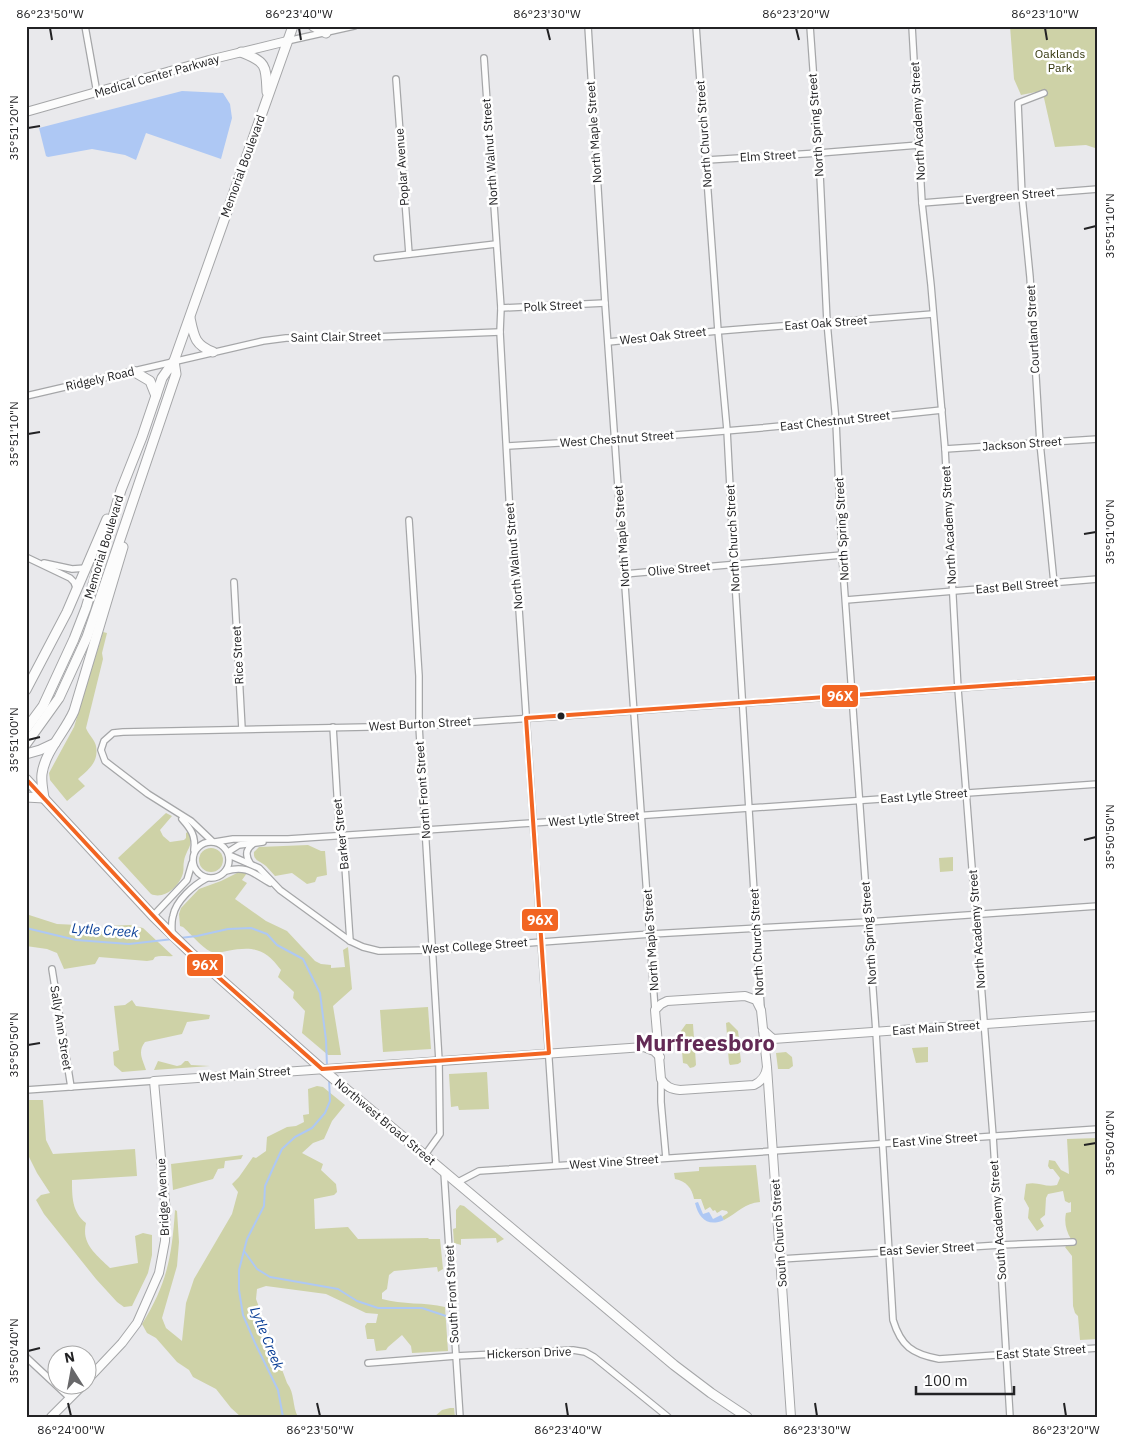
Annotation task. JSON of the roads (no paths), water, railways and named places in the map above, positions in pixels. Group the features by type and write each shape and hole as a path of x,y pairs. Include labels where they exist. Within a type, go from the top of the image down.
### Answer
{"main road":[{"name":"Memorial Boulevard","path":"26,729 43,706 86,608 121,490 142,437 162,378 174,361 293,26"},
{"path":"313,26 326,33"},
{"path":"241,52 259,59 266,72 268,97"},
{"path":"190,317 197,342 203,348 213,352"},
{"name":"Memorial Boulevard","path":"26,744 52,710 66,687 87,637 176,374 174,361"},
{"path":"133,371 150,381 156,396"},
{"path":"26,797 44,798 42,774 55,743 65,730 74,711 114,580 145,464"},
{"path":"26,690 77,590 121,490"},
{"path":"26,754 55,743"},
{"name":"Northwest Broad Street","path":"26,779 172,936 310,1059 674,1365 710,1393 747,1417"}],"street":[{"path":"85,26 97,93"},
{"path":"287,41 354,26"},
{"name":"North Maple Street","path":"588,26 605,302 655,1010 660,1057"},
{"name":"North Church Street","path":"696,26 727,430 761,1010 765,1050"},
{"name":"North Spring Street","path":"810,26 819,153 827,322 836,422 842,555 876,1032 882,1143"},
{"name":"North Academy Street","path":"912,26 922,203 945,449 958,689 984,1024"},
{"name":"Medical Center Parkway","path":"26,112 209,60 287,41"},
{"name":"North Walnut Street","path":"484,58 501,308 500,332 510,514 518,594 556,1165"},
{"name":"Poplar Avenue","path":"396,79 409,254"},
{"name":"Courtland Street","path":"1044,93 1018,103 1022,196 1030,278 1040,443 1054,583"},
{"name":"Elm Street","path":"707,160 919,145"},
{"name":"Evergreen Street","path":"922,203 1022,196 1098,188"},
{"path":"377,258 496,244"},
{"name":"Polk Street","path":"501,308 605,302"},
{"name":"East Oak Street","path":"718,331 933,314"},
{"name":"West Oak Street","path":"608,342 718,331"},
{"name":"Saint Clair Street","path":"174,361 263,341 286,338 500,332"},
{"name":"Ridgely Road","path":"26,396 174,361"},
{"name":"East Chestnut Street","path":"727,430 836,422 942,410"},
{"name":"West Chestnut Street","path":"507,446 615,440 727,430"},
{"name":"Jackson Street","path":"945,449 1098,439"},
{"name":"North Front Street","path":"409,520 439,1061"},
{"name":"Olive Street","path":"624,574 842,555"},
{"path":"26,557 72,569 86,568"},
{"path":"40,562 70,578 77,590"},
{"name":"East Bell Street","path":"846,600 1098,580"},
{"name":"Rice Street","path":"234,582 242,729"},
{"name":"West Burton Street","path":"179,815 109,764 102,754 102,745 109,735 122,732 419,726 1098,678"},
{"name":"Barker Street","path":"333,727 339,827 343,836 350,941"},
{"name":"East Lytle Street","path":"750,808 1098,784"},
{"name":"West Lytle Street","path":"194,851 200,845 233,839 343,836 750,808"},
{"path":"172,936 172,917 177,905 198,882 207,878 217,877 226,871 229,860 228,854 220,844 214,842 190,821 179,815"},
{"path":"153,916 187,880 191,869 195,842 193,831 179,815"},
{"name":"West Lytle Street","path":"228,854 239,845 288,839"},
{"path":"250,863 247,855 248,850 253,844"},
{"name":"West College Street","path":"228,854 250,863 263,871 274,884 297,903 350,941 379,951 432,950 651,934 868,922 1098,906"},
{"path":"192,861 195,870 207,878"},
{"name":"West College Street","path":"226,871 236,868 245,869 274,884"},
{"name":"Sally Ann Street","path":"52,969 71,1087"},
{"path":"655,1010 661,1004 667,1002 745,996 756,1000 761,1010"},
{"name":"East Main Street","path":"774,1039 1098,1016"},
{"name":"South Academy Street","path":"984,1024 993,1136 1010,1417"},
{"path":"763,1030 774,1039 765,1050"},
{"path":"658,1034 644,1047 654,1051 660,1057 661,1102 666,1158"},
{"name":"West Main Street","path":"26,1090 644,1047"},
{"name":"South Church Street","path":"765,1050 791,1417"},
{"path":"425,1155 440,1134 439,1061"},
{"path":"661,1079 669,1088 680,1090 754,1085 762,1080 766,1074 767,1067"},
{"name":"Bridge Avenue","path":"98,1368 122,1343 137,1323 159,1273 165,1242 166,1213 154,1081"},
{"name":"East Vine Street","path":"772,1151 1098,1129"},
{"name":"East State Street","path":"882,1143 893,1320 897,1334 905,1345 924,1356 939,1359 1098,1348"},
{"name":"West Vine Street","path":"458,1182 479,1171 772,1151"},
{"name":"South Front Street","path":"444,1171 460,1417"},
{"name":"East Sevier Street","path":"781,1259 1073,1242"},
{"name":"Hickerson Drive","path":"368,1363 573,1350 585,1352 594,1357 668,1417"},
{"path":"26,1357 70,1398 51,1417"}],"water":[{"path":"182,91 223,93 230,104 232,118 221,159 146,133 136,160 125,155 92,149 46,156 39,128"},
{"path":"698,1202 703,1214 709,1212 713,1219 721,1215 724,1220 713,1223 705,1220 697,1209 695,1203"}],"waterway":[{"name":"Lytle Creek","path":"26,928 76,940 129,944 173,939"},
{"name":"Lytle Creek","path":"180,938 228,929 251,928 267,934 277,945 303,959 320,993 327,1066"},
{"name":"Lytle Creek","path":"283,1417 278,1390 243,1315 239,1290 239,1270 247,1239 264,1206 265,1186 274,1166 282,1149 295,1137 312,1128 325,1113 330,1101 329,1078"},
{"path":"244,1251 257,1269 270,1277 338,1289 357,1301 378,1308 422,1308 446,1316"}],"district":[{"name":"Murfreesboro","path":"705,1043"}],"park label":[{"name":"Oaklands Park","path":"1060,61"}]}
